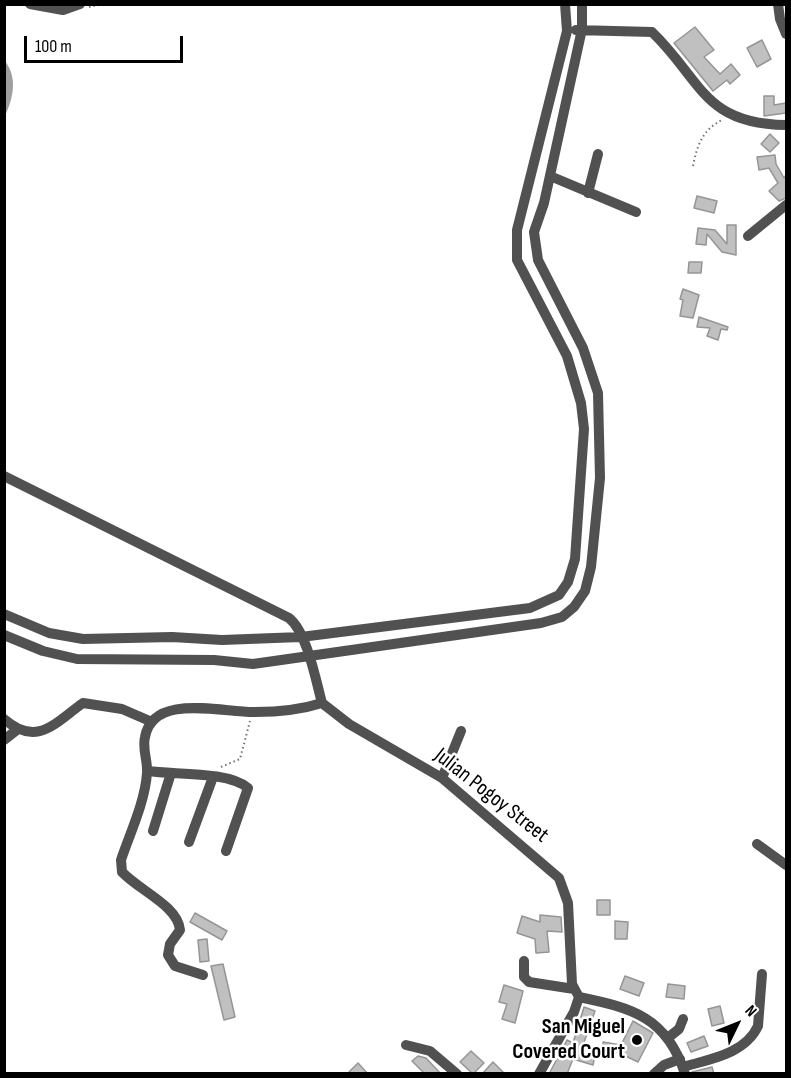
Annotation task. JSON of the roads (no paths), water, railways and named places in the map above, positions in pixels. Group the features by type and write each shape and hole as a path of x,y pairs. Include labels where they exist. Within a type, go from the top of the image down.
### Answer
{"street":[{"path":"30,4 63,10 80,4"},
{"path":"4,614 49,633 83,639 172,637 222,640 301,637 530,608 559,595 568,582 574,559 584,429 581,403 567,356 517,260 517,230 567,30 565,4"},
{"path":"4,635 43,651 77,659 214,660 254,664 541,623 562,617 574,607 585,591 591,567 600,478 598,393 583,348 538,260 534,232 550,176 582,29 582,4"},
{"path":"778,4 780,20 786,34"},
{"path":"567,30 652,32 700,92 733,116 754,123 786,125"},
{"path":"588,193 598,154"},
{"path":"550,176 636,212"},
{"path":"748,236 786,204"},
{"path":"4,476 290,618 296,624 322,703 300,710 252,712 178,709 163,712 152,722 145,737 148,771 121,860 122,872 144,892 167,906 179,919 180,930 170,944 168,955 175,966 203,975"},
{"path":"4,719 18,729 43,731 55,727 83,703 122,710 152,722"},
{"name":"Julian Pogoy Street","path":"322,703 349,724 442,778 544,863 563,885 568,903 576,993"},
{"path":"4,740 18,729"},
{"path":"442,778 461,731"},
{"path":"148,771 213,777 241,783 249,791 226,851"},
{"path":"153,831 171,773"},
{"path":"189,842 213,777"},
{"path":"757,844 786,865"},
{"path":"524,961 524,976 529,982 576,993 649,1019 669,1037 683,1066"},
{"path":"654,1074 664,1065 683,1066 743,1046 758,1026 762,974"},
{"path":"539,1074 574,1012 576,993"},
{"path":"669,1037 679,1029 683,1019"},
{"path":"406,1045 430,1051 457,1074"}],"place":[{"name":"San Miguel Covered Court","path":"637,1040"}]}
